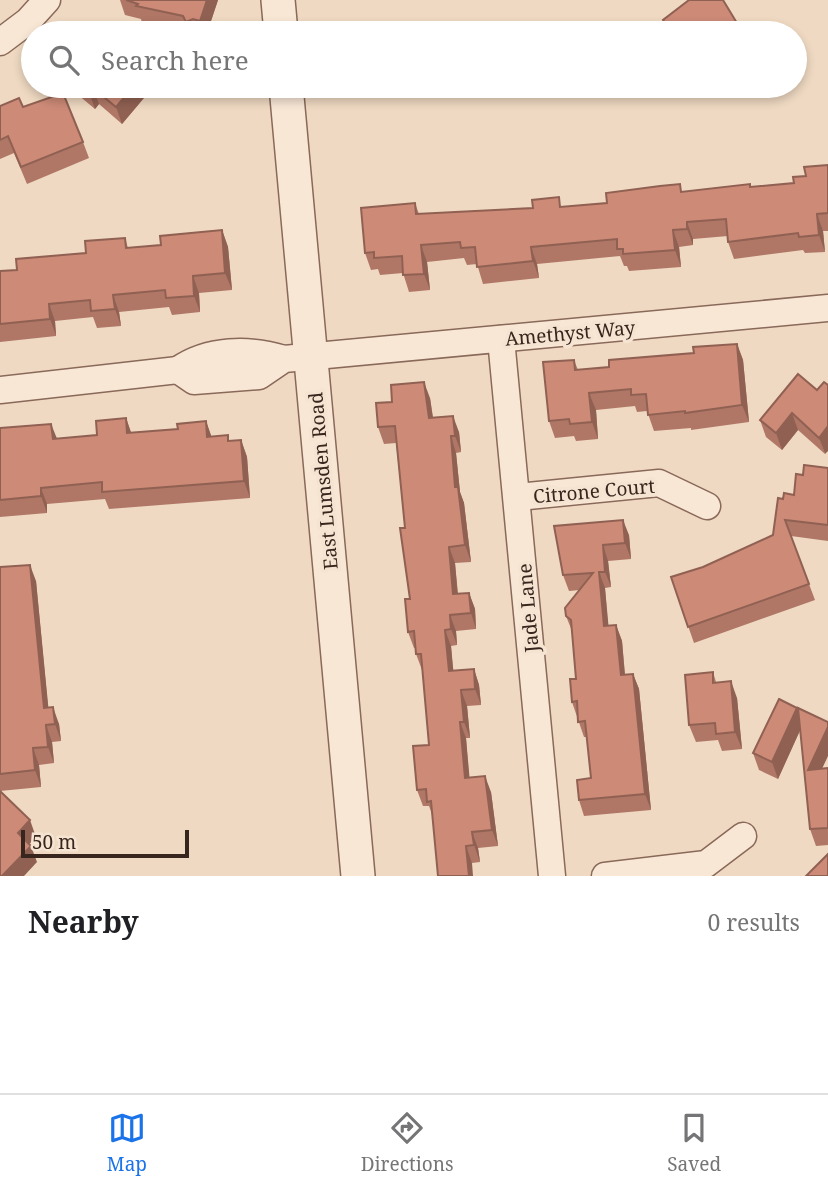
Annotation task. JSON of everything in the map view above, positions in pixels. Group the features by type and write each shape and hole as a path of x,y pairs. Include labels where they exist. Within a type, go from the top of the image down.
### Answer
{"street":[{"path":"28,21 47,0"},
{"path":"278,0 280,21"},
{"path":"0,42 21,26"},
{"name":"East Lumsden Road","path":"287,98 298,358 358,876"},
{"name":"Amethyst Way","path":"0,390 178,370 195,358 256,351 298,358 828,309"},
{"name":"Jade Lane","path":"501,340 519,497 552,876"},
{"name":"Citrone Court","path":"519,497 659,483 707,506"},
{"path":"604,876 706,864 743,836"}],"building":[{"path":"126,0 207,0 200,21 186,21 183,16 136,6 138,4"},
{"path":"689,0 723,0 736,21 664,21"},
{"path":"19,98 23,107 49,98 65,98 83,142 21,167 8,136 0,140 0,106"},
{"path":"105,98 124,98 116,107"},
{"path":"828,165 828,213 817,214 819,235 799,237 798,233 728,242 726,219 687,222 687,229 673,230 675,250 623,254 623,249 617,249 617,239 531,247 533,261 477,267 475,247 461,248 460,242 421,245 424,274 403,275 402,256 374,258 374,252 365,253 361,208 415,203 416,214 533,208 532,200 559,197 560,207 607,203 606,193 660,186 680,184 681,192 750,184 750,187 794,183 793,177 806,176 804,167"},
{"path":"222,230 225,273 193,276 194,296 166,298 165,290 113,295 115,309 91,311 90,300 49,304 50,319 0,324 0,271 17,270 16,259 86,253 85,241 125,238 126,248 161,245 160,236"},
{"path":"737,344 742,405 648,415 646,394 631,395 631,389 589,393 592,422 570,424 569,419 549,421 543,362 574,360 575,370 609,367 609,360 694,353 693,347"},
{"path":"798,374 817,390 824,382 828,385 828,426 819,438 792,413 776,433 760,420"},
{"path":"424,382 429,418 453,416 455,436 451,436 455,487 458,487 465,545 449,547 453,594 469,593 471,613 450,615 451,629 445,630 449,671 474,669 475,689 461,690 464,722 460,722 465,778 485,776 492,830 472,832 474,845 466,846 469,876 438,876 431,801 427,802 426,789 417,790 413,746 429,745 421,654 416,654 414,631 408,632 405,599 410,599 400,528 405,528 395,426 378,427 376,403 392,402 391,385"},
{"path":"126,418 127,433 178,429 177,424 206,421 207,437 228,435 228,441 241,440 244,481 102,492 102,482 41,488 41,496 0,500 0,428 51,424 53,439 97,435 96,421"},
{"path":"804,465 828,468 828,525 785,520 809,584 688,627 671,577 703,567 773,535 778,498 783,499 784,493 794,495 796,474 803,475"},
{"path":"623,520 625,543 603,545 605,572 599,572 604,626 616,625 621,675 633,674 645,794 579,800 577,780 591,778 585,721 578,722 577,701 572,702 570,679 576,679 571,620 566,616 565,608 593,573 563,575 554,526"},
{"path":"30,565 44,708 53,707 55,724 46,725 48,747 33,748 35,770 0,774 0,567"},
{"path":"713,672 713,683 731,681 735,732 716,734 715,723 689,725 685,675"},
{"path":"779,699 797,708 772,762 753,753"},
{"path":"798,708 828,722 808,770 828,768 828,828 810,829"},
{"path":"0,791 30,820 18,833 31,846 2,876 0,876"},
{"path":"828,854 828,876 806,876"}]}
